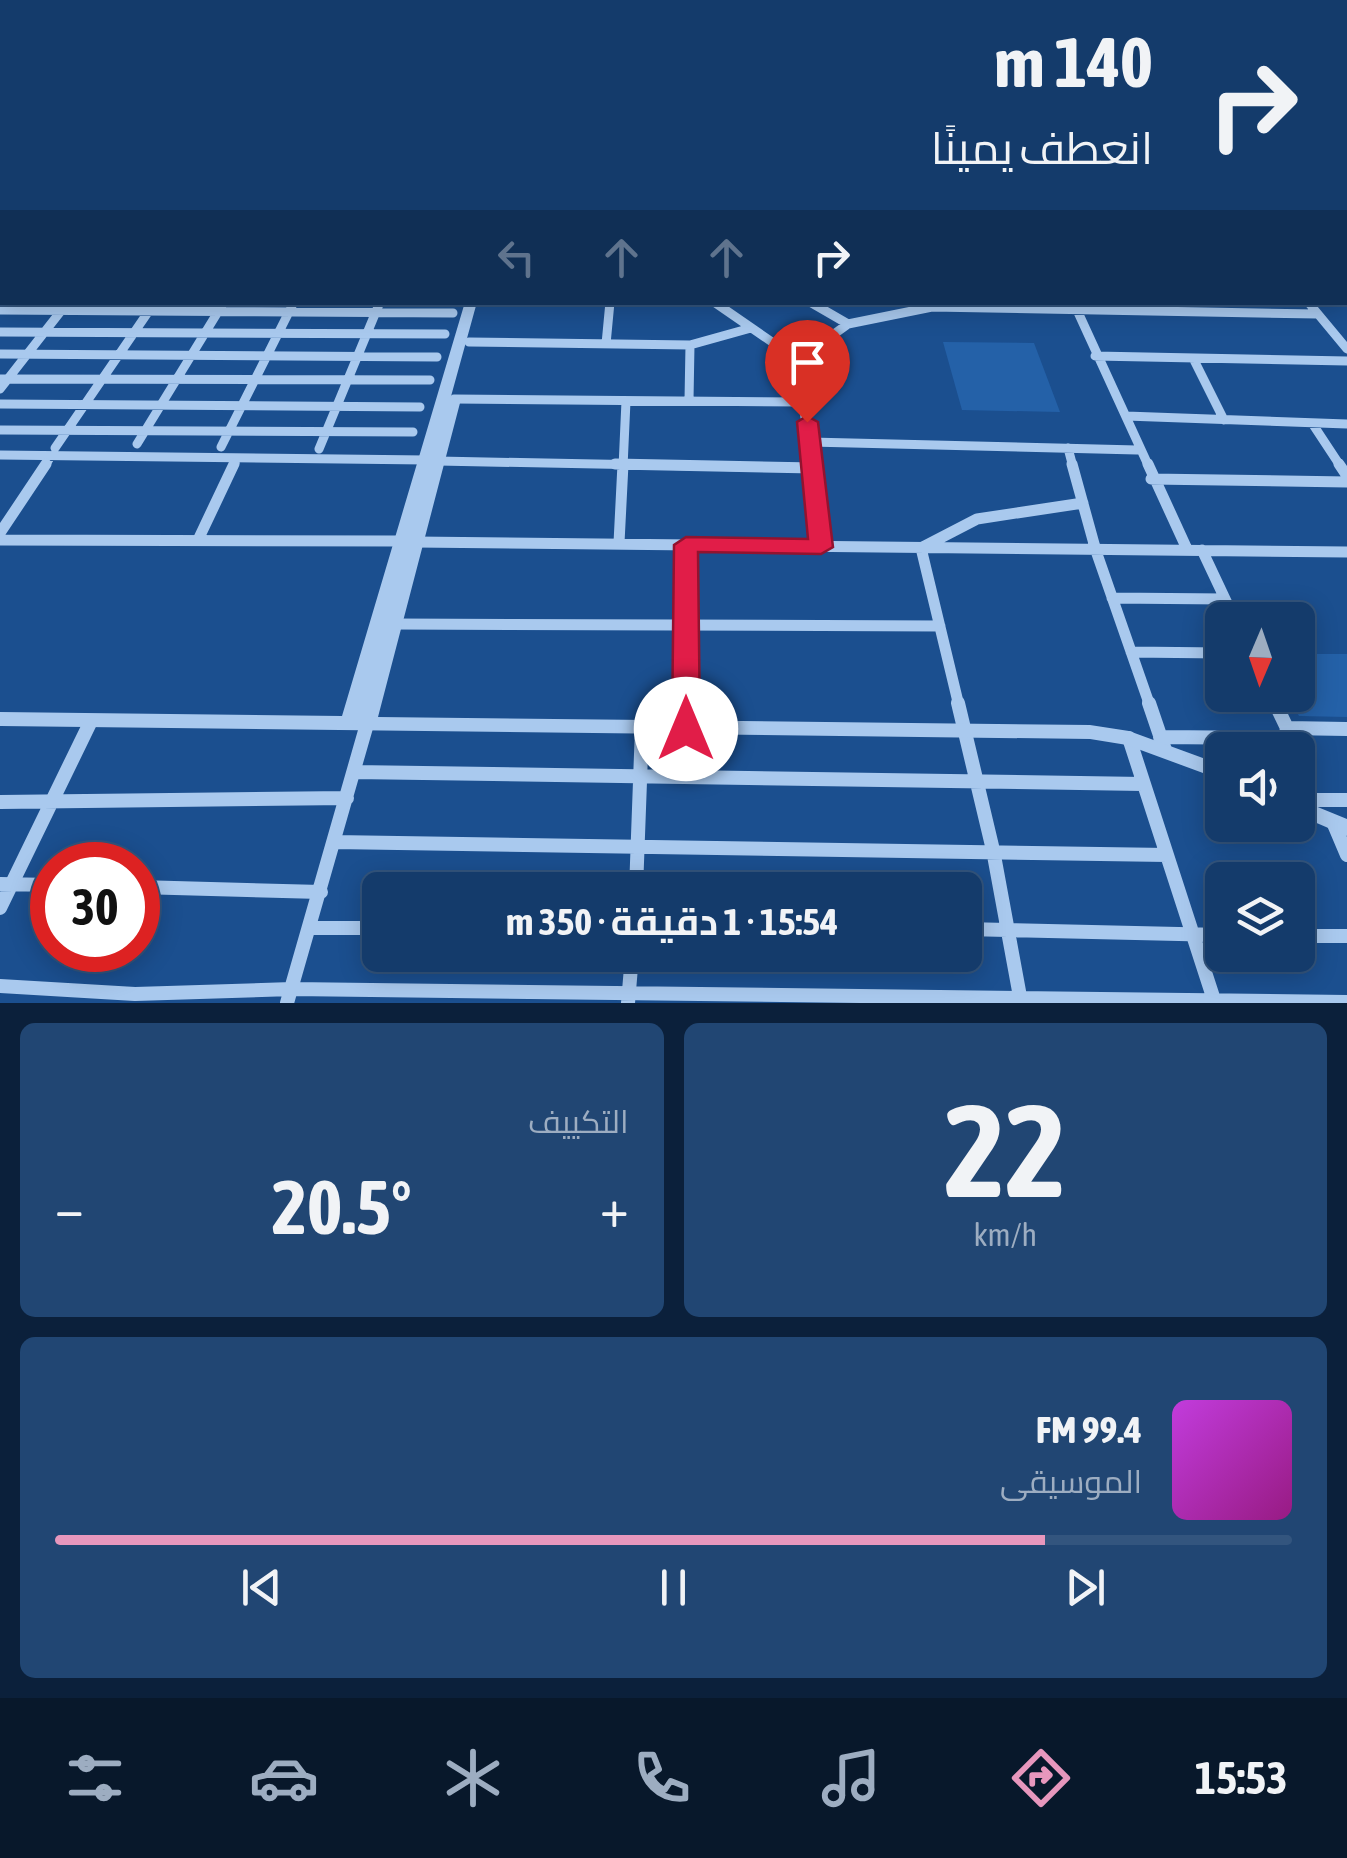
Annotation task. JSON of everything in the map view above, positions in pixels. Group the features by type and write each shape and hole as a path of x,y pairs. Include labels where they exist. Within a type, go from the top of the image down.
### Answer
{"street":[{"path":"320,0 353,0"},
{"path":"0,537 153,305"},
{"path":"290,996 354,772 360,747 358,725 457,369 470,305"},
{"path":"432,461 454,400 457,369 479,305"},
{"path":"606,344 610,305"},
{"path":"718,305 798,360 821,547"},
{"path":"815,305 848,324"},
{"path":"798,360 848,324 904,310 958,305"},
{"path":"987,305 1316,314"},
{"path":"1310,305 1347,348"},
{"path":"0,389 4,379 65,306"},
{"path":"0,310 65,306 148,312 221,307 378,308 454,313"},
{"path":"138,444 221,307"},
{"path":"221,447 292,308"},
{"path":"320,449 378,308"},
{"path":"1078,310 1151,480 1187,550"},
{"path":"469,342 690,345 751,328"},
{"path":"0,332 446,334"},
{"path":"689,400 690,345"},
{"path":"0,354 436,357"},
{"path":"1095,356 1347,361"},
{"path":"1194,360 1224,420"},
{"path":"4,379 430,380"},
{"path":"454,400 804,402"},
{"path":"620,543 626,401"},
{"path":"0,404 420,407"},
{"path":"1126,416 1347,424"},
{"path":"1312,423 1347,479"},
{"path":"0,430 413,432"},
{"path":"810,442 1138,450"},
{"path":"1068,448 1096,551 1163,744 1205,765"},
{"path":"0,456 53,452 814,468"},
{"path":"198,540 237,458"},
{"path":"1151,480 1347,479"},
{"path":"921,548 946,528 985,516 1083,503"},
{"path":"0,537 1347,552"},
{"path":"358,725 394,624 408,541"},
{"path":"686,545 686,729"},
{"path":"921,548 993,850 1021,1001"},
{"path":"1202,550 1226,602"},
{"path":"1112,598 1225,599"},
{"path":"394,624 940,626"},
{"path":"1131,652 1205,653"},
{"path":"0,719 1090,732 1163,744 1205,742"},
{"path":"0,908 6,884 54,799 92,720"},
{"path":"637,872 642,728"},
{"path":"1315,734 1347,729"},
{"path":"1129,738 1215,1002"},
{"path":"354,772 638,780 976,779 1143,784"},
{"path":"0,802 347,798"},
{"path":"1315,801 1347,800"},
{"path":"1315,811 1340,825 1347,855"},
{"path":"334,842 1167,855"},
{"path":"160,888 321,892"},
{"path":"310,928 362,928"},
{"path":"982,929 1205,935"},
{"path":"1315,936 1347,936"},
{"path":"628,998 630,972"},
{"path":"0,986 133,999 290,996 1347,1002"}],"shaded area":[{"path":"943,342 1034,343 1060,412 962,410"},
{"path":"1315,654 1347,654 1347,717 1299,716 1297,712 1315,712"}],"route":[{"path":"686,729 686,545 821,547 807,422"}]}
